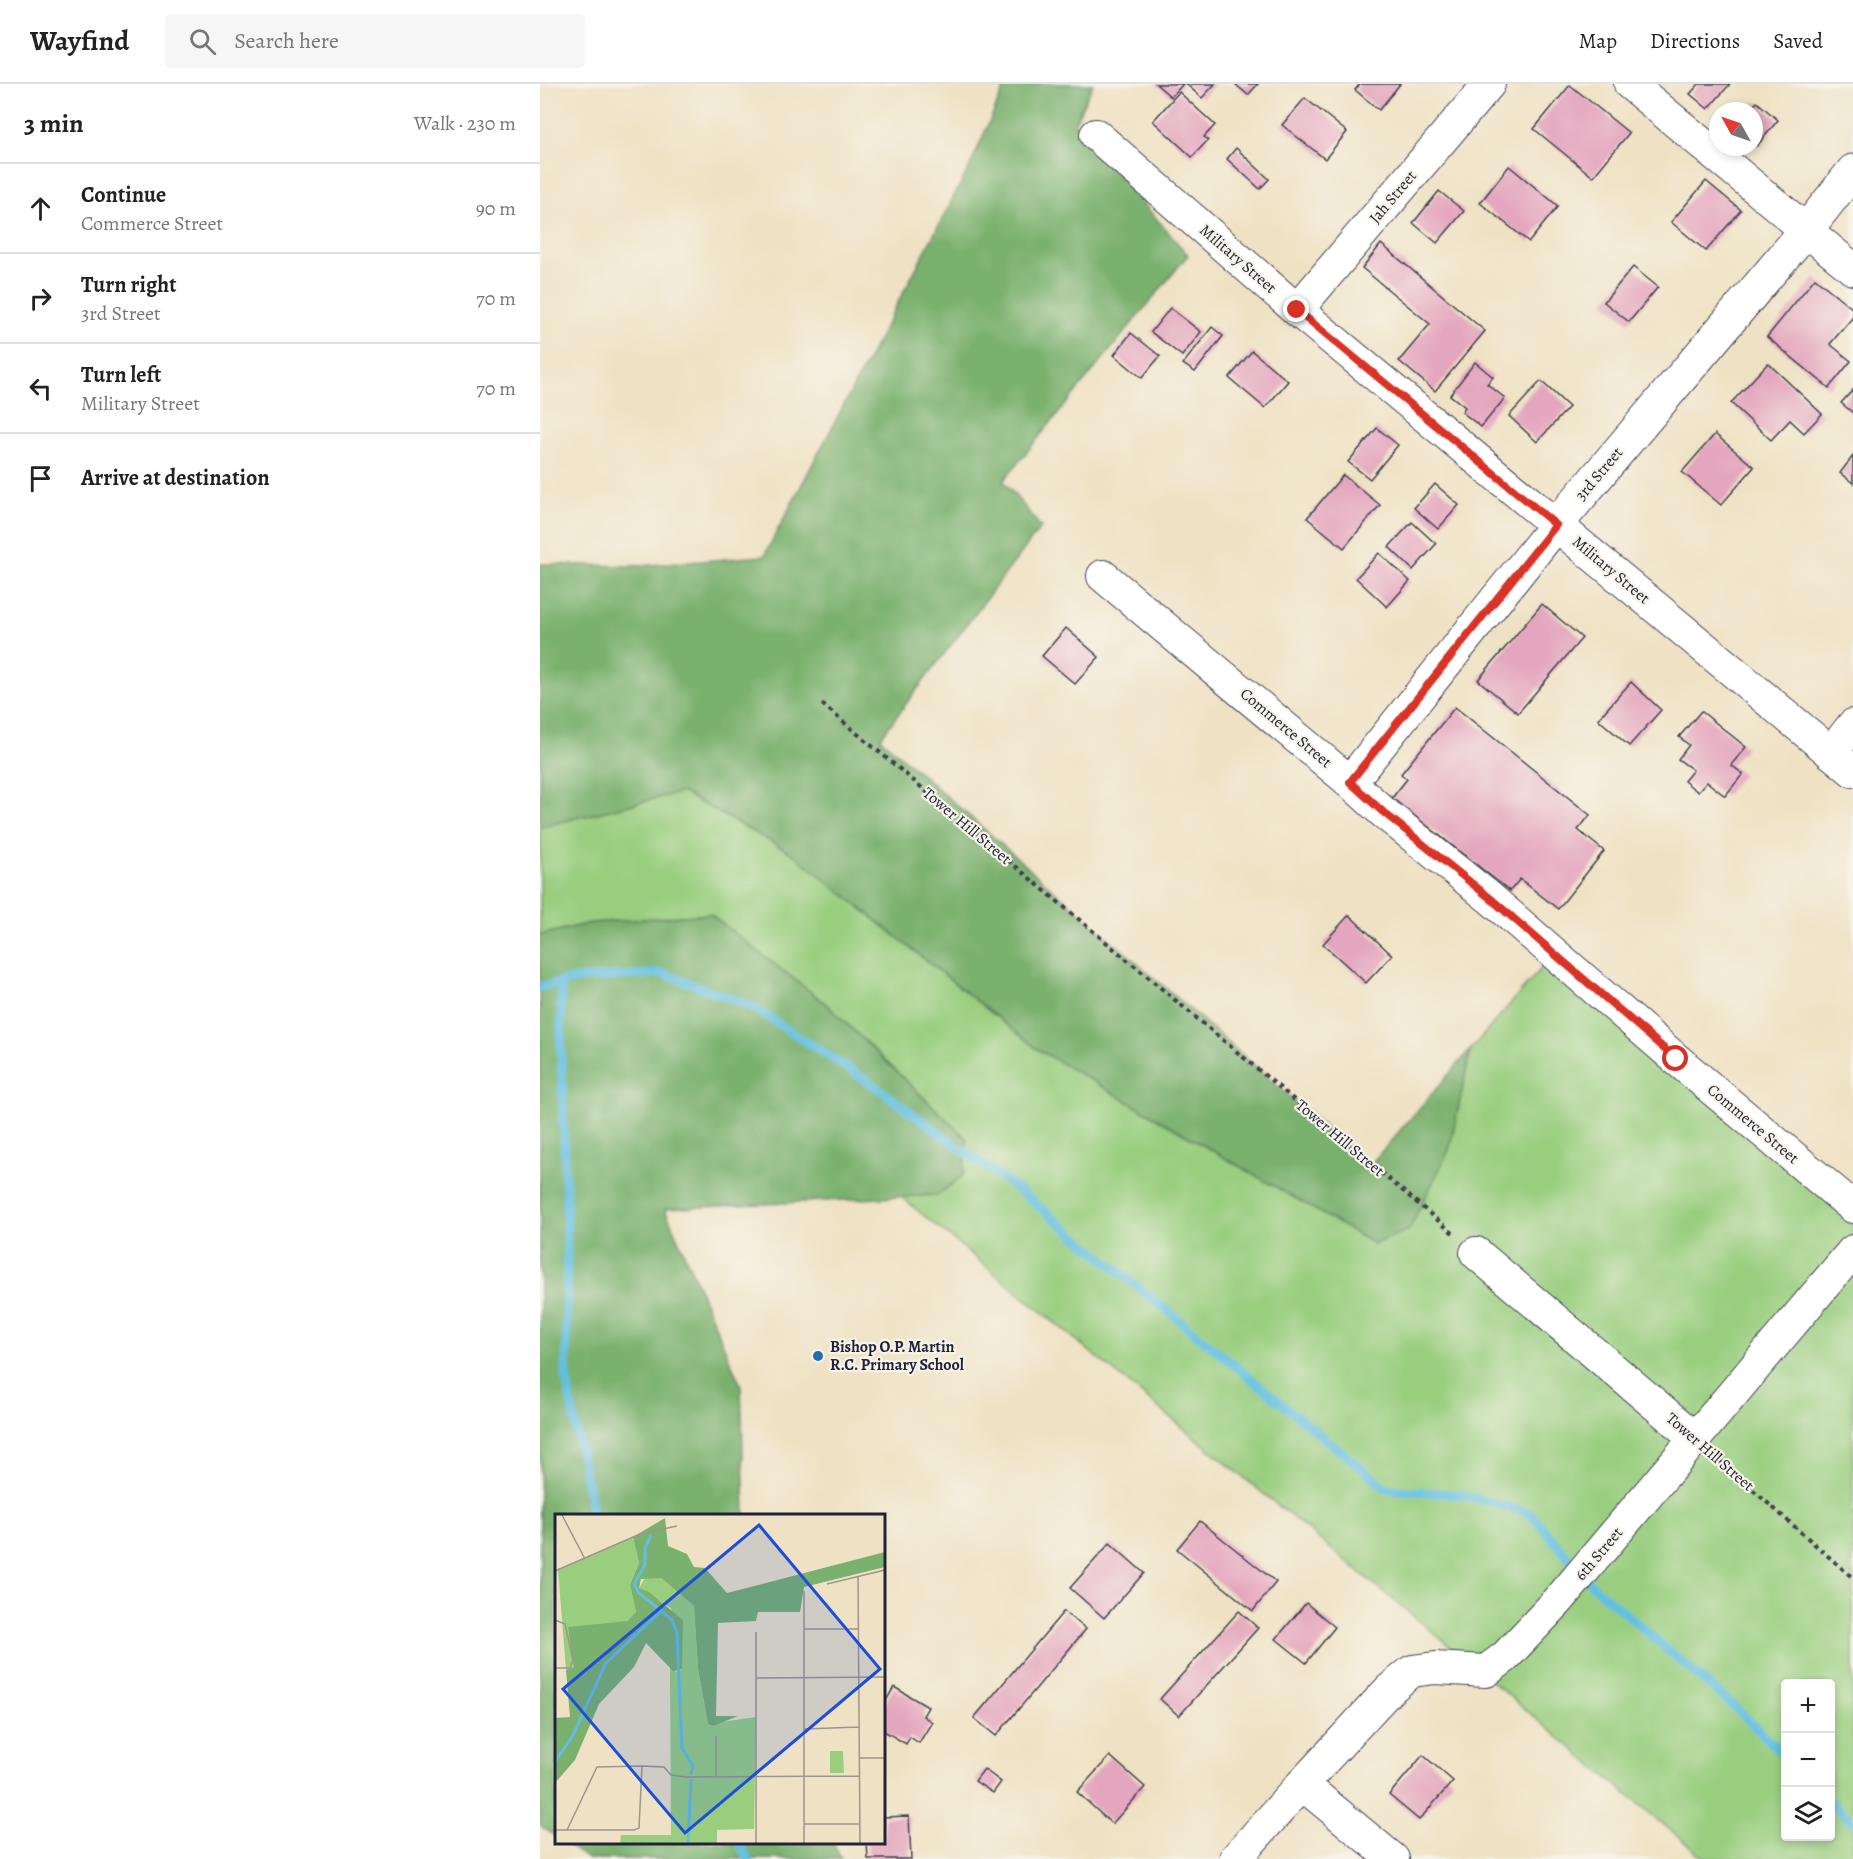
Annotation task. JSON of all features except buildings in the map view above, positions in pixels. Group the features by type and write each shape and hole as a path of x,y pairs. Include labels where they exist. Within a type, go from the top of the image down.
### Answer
{"street":[{"name":"Jah Street","path":"1297,310 1489,84"},
{"path":"1630,84 1853,269"},
{"name":"Military Street","path":"1096,135 1297,310 1842,762"},
{"name":"3rd Street","path":"1350,782 1556,525 1807,229 1853,171"},
{"name":"Commerce Street","path":"1103,576 1383,812 1490,898 1667,1052 1853,1207"},
{"path":"1842,762 1853,725"},
{"name":"6th Street","path":"1235,1859 1389,1690 1412,1671 1435,1668 1485,1671 1505,1657 1559,1600 1853,1251"},
{"name":"Tower Hill Street","path":"1476,1253 1696,1439"},
{"path":"1302,1784 1393,1859"}],"path":[{"name":"Tower Hill Street","path":"822,704 1476,1253"},
{"name":"Tower Hill Street","path":"1696,1439 1853,1578"}],"green space":[{"path":"1006,84 1093,84 1074,124 1188,255 1003,481 1041,527 880,738 1369,1166 1471,1049 1449,1150 1409,1230 1374,1244 1037,1049 793,854 682,792 540,827 540,564 638,566 764,556 969,168"},
{"path":"681,792 793,854 1037,1049 1374,1244 1449,1150 1471,1049 1552,956 1853,1220 1853,1859 1705,1859 1424,1625 900,1196 938,1195 963,1175 967,1139 825,1003 710,914 591,923 540,935 540,827"},
{"path":"710,914 825,1003 967,1139 963,1175 938,1195 665,1209 741,1386 745,1514 555,1514 555,1836 540,1825 540,935 591,923"},
{"path":"566,1844 834,1844 841,1859 588,1859"}],"waterway":[{"path":"540,987 576,979 662,973 751,1006 872,1084 1025,1195 1387,1489 1464,1495 1530,1513 1592,1585 1739,1711 1781,1752"},
{"path":"561,982 567,1227 566,1376 593,1514"},
{"path":"1835,1806 1853,1823"},
{"path":"740,1844 748,1859"}],"place":[{"name":"Bishop O.P. Martin R.C. Primary School","path":"818,1356"}],"route":[{"path":"1297,310 1556,525 1350,782 1383,812 1490,898 1676,1059"}]}
